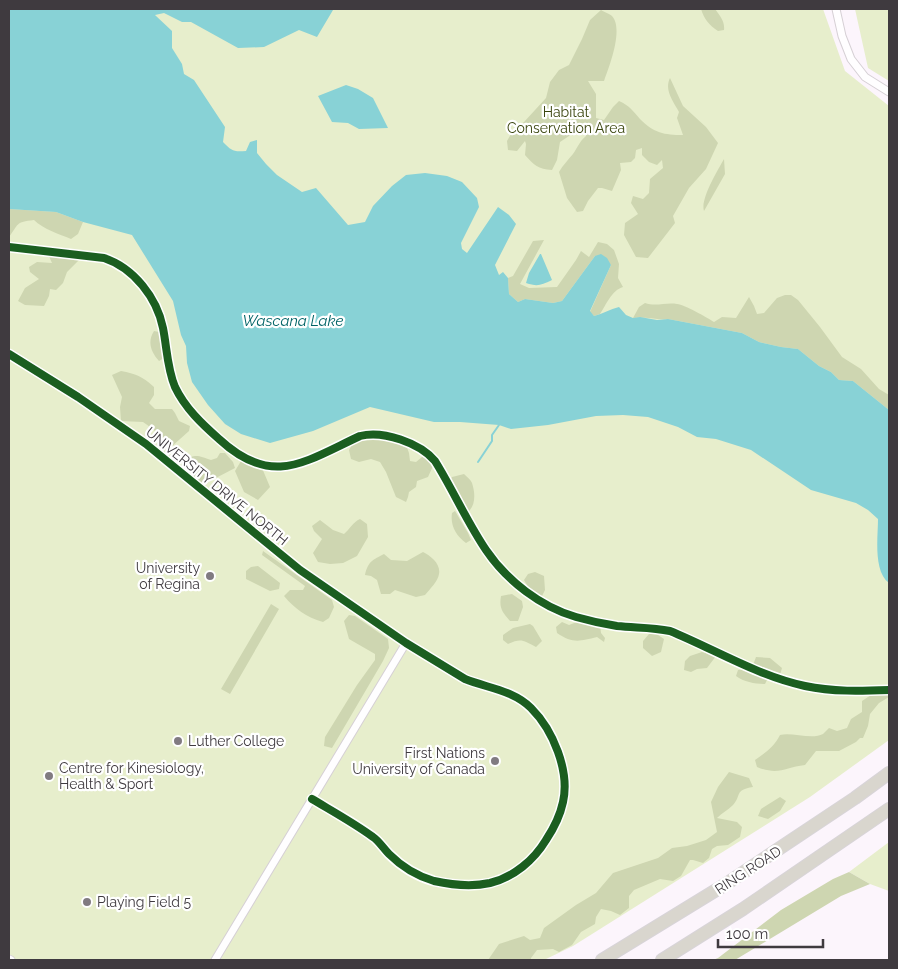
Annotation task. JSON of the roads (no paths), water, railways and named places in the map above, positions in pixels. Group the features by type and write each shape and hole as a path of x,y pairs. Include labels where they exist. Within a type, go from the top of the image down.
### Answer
{"highway":[{"name":"RING ROAD","path":"602,960 726,884 855,798 889,772"},
{"name":"RING ROAD","path":"662,960 743,909 889,808"}],"street":[{"path":"836,9 842,36 851,59 865,77 889,92"},
{"name":"UNIVERSITY DRIVE NORTH","path":"9,354 78,397 146,444 300,570 406,643 465,679 500,690 517,698 530,708 554,741 561,761 565,784 558,819 541,848 532,858 509,875 491,882 471,886 432,880 413,873 390,854 375,838 312,799"},
{"path":"215,960 406,643"}],"water":[{"name":"Wascana Lake","path":"9,9 332,9 317,37 299,30 264,47 238,48 191,22 182,22 164,13 155,15 172,31 172,48 182,64 184,74 194,80 225,127 223,142 235,151 246,151 250,142 257,140 257,153 277,175 302,192 316,188 348,225 365,222 373,206 392,186 406,175 425,173 447,176 462,182 477,198 479,207 461,243 462,249 467,253 498,207 509,215 516,224 495,265 499,275 503,272 508,278 509,294 518,302 525,299 553,303 562,301 595,256 601,254 607,258 611,265 590,311 594,316 619,307 626,315 633,318 668,319 742,333 759,342 798,349 819,366 831,372 839,380 853,381 889,410 889,583 884,578 878,562 878,519 868,510 856,503 811,490 751,450 716,439 697,437 678,427 648,417 623,415 596,416 548,425 511,429 499,425 434,422 370,407 313,431 270,443 241,434 225,424 208,405 192,382 187,363 186,346 181,335 173,301 132,235 83,222 56,212 9,209"},
{"path":"346,85 358,89 373,98 388,128 359,129 348,123 332,122 318,96"},
{"path":"540,254 552,280 539,285 526,283 529,273"}],"waterway":[{"path":"478,462 492,441 492,435 499,425"}],"place":[{"name":"University of Regina","path":"210,576"},
{"name":"Luther College","path":"178,741"},
{"name":"First Nations University of Canada","path":"495,761"},
{"name":"Centre for Kinesiology, Health & Sport","path":"49,776"},
{"name":"Playing Field 5","path":"87,902"}],"park label":[{"name":"Habitat Conservation Area","path":"566,120"}]}
